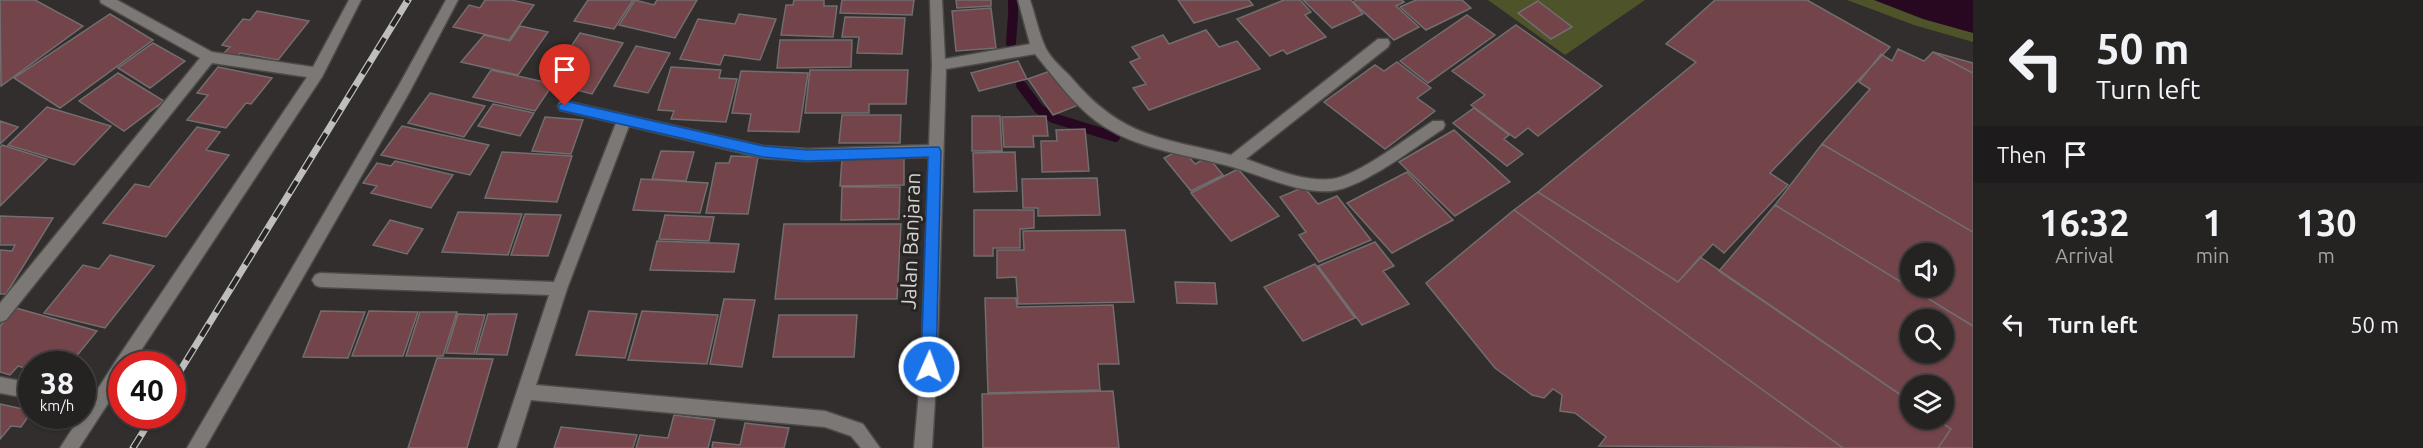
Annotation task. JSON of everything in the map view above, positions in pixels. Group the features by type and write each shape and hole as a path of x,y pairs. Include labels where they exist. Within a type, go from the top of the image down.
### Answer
{"street":[{"path":"106,0 209,57 317,73"},
{"path":"132,351 317,73 355,0"},
{"path":"196,448 404,89 452,0"},
{"name":"Jalan Banjaran","path":"923,448 929,367 939,65 936,0"},
{"path":"1024,0 1038,48 1089,106 1112,125 1146,139 1308,182 1331,185 1348,180 1438,125"},
{"path":"1233,161 1383,43"},
{"path":"939,65 1038,48"},
{"path":"0,315 209,57"},
{"path":"565,106 774,153 807,155 935,151"},
{"path":"507,448 559,289 624,120"},
{"path":"320,280 559,289"},
{"path":"96,395 108,381"},
{"path":"0,385 18,388"},
{"path":"525,392 825,419 857,430 871,448"},
{"path":"69,448 78,429"}],"green space":[{"path":"1488,0 1645,0 1565,55"},
{"path":"1847,0 1973,0 1973,42 1914,25"}],"shaded area":[{"path":"1874,0 1973,0 1973,33 1923,19"}],"building":[{"path":"0,0 35,0 83,26 1,86"},
{"path":"485,0 511,0 534,5 509,40 453,27 469,5 480,8"},
{"path":"588,0 633,0 614,29 574,21"},
{"path":"635,0 654,5 657,0 697,0 675,38 619,25"},
{"path":"794,0 824,0 824,6 837,6 833,37 781,35 786,5 793,5"},
{"path":"842,0 914,0 912,15 840,13"},
{"path":"956,0 991,0 991,6 957,8"},
{"path":"1178,0 1249,0 1253,5 1194,23"},
{"path":"1284,0 1300,0 1311,12 1305,15 1326,37 1287,54 1283,50 1270,56 1237,19"},
{"path":"1303,0 1351,0 1363,14 1332,28"},
{"path":"1356,0 1402,0 1404,2 1396,6 1419,27 1394,40 1353,2"},
{"path":"1416,0 1462,0 1471,8 1426,30 1400,7"},
{"path":"1715,0 1807,0 1890,47 1770,173 1788,185 1724,253 1713,244 1678,282 1538,192 1696,62 1666,44"},
{"path":"1538,1 1572,27 1551,39 1518,13"},
{"path":"991,8 996,48 956,51 952,11"},
{"path":"257,11 309,21 278,60 240,53 238,56 224,53 230,47 222,45 243,19 250,20"},
{"path":"110,14 153,40 60,108 14,78"},
{"path":"739,14 776,19 760,60 724,55 720,65 680,59 698,19 735,24"},
{"path":"1467,15 1495,35 1428,83 1400,61"},
{"path":"845,17 905,18 902,54 857,53 859,37 842,37"},
{"path":"1516,25 1602,86 1538,136 1528,128 1515,138 1471,105 1485,95 1452,71"},
{"path":"520,26 548,32 518,75 461,62 484,35 510,41"},
{"path":"1206,30 1219,47 1237,41 1260,69 1149,110 1133,88 1146,84 1130,62 1140,58 1132,47 1163,35 1169,44"},
{"path":"580,33 623,43 592,94 557,85 572,62 562,60"},
{"path":"780,40 852,40 851,67 777,68"},
{"path":"153,43 185,61 150,88 118,68"},
{"path":"636,46 670,53 648,93 614,86"},
{"path":"1898,49 1924,61 1933,52 1973,73 1973,232 1822,144 1870,89 1859,82 1881,54 1892,61"},
{"path":"1933,52 1973,63 1973,73"},
{"path":"1018,61 1027,79 979,91 971,73"},
{"path":"1397,62 1431,88 1417,98 1435,111 1385,149 1324,102 1375,65 1384,71"},
{"path":"218,67 272,78 251,104 246,103 226,128 187,120 208,95 197,93"},
{"path":"671,67 721,70 719,78 737,79 726,122 671,119 674,111 658,110"},
{"path":"1056,69 1081,104 1053,115 1028,79"},
{"path":"491,70 553,84 535,111 473,97"},
{"path":"810,70 908,70 906,104 869,104 869,113 805,113"},
{"path":"741,71 808,73 799,132 748,131 751,114 732,113"},
{"path":"118,73 164,101 124,131 79,101"},
{"path":"430,93 485,106 464,137 408,123"},
{"path":"493,104 534,113 520,136 478,126"},
{"path":"47,107 111,126 74,165 8,145"},
{"path":"1474,108 1509,135 1504,139 1523,154 1507,166 1453,123"},
{"path":"842,115 901,115 900,143 839,143"},
{"path":"972,116 1000,116 1002,151 972,151"},
{"path":"1046,116 1048,136 1033,136 1034,147 1004,147 1002,117"},
{"path":"545,117 583,120 571,154 532,151"},
{"path":"0,121 18,127 0,144"},
{"path":"402,126 489,145 470,175 381,155"},
{"path":"197,127 220,132 206,150 229,155 166,237 103,223 135,184 149,187"},
{"path":"1085,129 1089,171 1042,172 1041,141 1057,141 1056,130"},
{"path":"1454,130 1510,182 1455,216 1399,162"},
{"path":"1822,144 1973,232 1973,326 1954,314 1954,309 1945,309 1926,297 1954,297 1954,243 1900,243 1900,281 1775,205"},
{"path":"2,145 47,159 0,206 0,147"},
{"path":"1182,149 1195,164 1208,157 1223,175 1191,191 1164,158"},
{"path":"661,151 694,152 686,181 652,179"},
{"path":"502,152 572,156 557,202 485,198"},
{"path":"1015,152 1017,191 974,192 973,153"},
{"path":"731,156 758,157 748,214 706,213 716,163 729,163"},
{"path":"904,158 904,185 840,186 842,159"},
{"path":"395,161 453,175 431,208 371,193 377,186 363,183 377,163 391,166"},
{"path":"1238,169 1279,216 1231,241 1191,193"},
{"path":"1407,172 1453,220 1392,253 1347,203"},
{"path":"1097,178 1100,215 1038,216 1038,208 1023,208 1022,179"},
{"path":"641,179 708,183 700,213 633,210"},
{"path":"842,187 900,187 899,219 841,220"},
{"path":"1304,187 1318,204 1337,196 1371,240 1319,262 1299,235 1306,232 1280,197"},
{"path":"1538,192 1678,282 1700,257 1900,394 1900,429 1951,429 1938,448 1843,448 1514,210"},
{"path":"1775,205 1900,281 1900,297 1926,297 1945,309 1900,309 1900,363 1954,363 1954,314 1973,326 1973,448 1938,448 1951,429 1954,429 1954,375 1900,375 1900,394 1719,271"},
{"path":"974,210 1034,210 1034,228 1020,229 1020,248 993,248 993,256 974,256"},
{"path":"1514,210 1843,448 1599,446 1606,437 1575,413 1560,411 1562,395 1553,389 1544,398 1532,395 1495,368 1426,283"},
{"path":"458,212 522,214 508,255 442,252"},
{"path":"525,214 561,215 548,256 511,255"},
{"path":"665,215 714,217 709,241 659,239"},
{"path":"0,216 53,218 6,294 0,294 0,250 12,251 15,245 0,245"},
{"path":"390,220 423,229 407,254 373,245"},
{"path":"784,224 901,224 897,299 775,299"},
{"path":"1125,230 1134,302 1018,304 1016,277 997,278 997,250 1024,250 1023,231"},
{"path":"657,241 739,244 734,272 650,270"},
{"path":"1375,242 1394,266 1383,271 1409,304 1362,325 1318,266"},
{"path":"110,255 154,266 105,328 44,313 83,265 99,269"},
{"path":"1315,264 1355,318 1303,341 1264,287"},
{"path":"1175,282 1215,283 1217,304 1177,303"},
{"path":"985,298 1016,298 1017,307 1113,305 1119,364 1098,364 1100,390 988,393"},
{"path":"724,299 755,300 742,367 710,364"},
{"path":"16,308 97,331 81,351 18,351 18,366 10,375 0,372 0,326"},
{"path":"321,311 365,312 348,358 303,357"},
{"path":"369,311 418,312 403,356 352,356"},
{"path":"589,311 637,314 625,358 576,355"},
{"path":"642,311 718,315 707,364 628,360"},
{"path":"420,312 457,312 443,356 406,356"},
{"path":"458,314 485,315 474,354 446,353"},
{"path":"488,314 517,314 507,355 476,354"},
{"path":"779,315 857,315 854,357 773,357"},
{"path":"437,358 493,359 467,448 408,448"},
{"path":"1113,391 1119,448 983,448 982,394"},
{"path":"0,404 18,408 18,427 11,426 0,439"},
{"path":"674,415 715,420 708,448 636,448 640,435 668,438"},
{"path":"745,423 789,428 784,448 712,448 713,442 740,445"},
{"path":"561,427 637,435 633,448 554,448"}],"waterway":[{"path":"1013,0 1013,11"},
{"path":"1011,43 1013,15"},
{"path":"1021,85 1039,109 1053,118 1115,137"}],"railway":[{"path":"186,361 408,0"},
{"path":"133,448 145,429"}],"route":[{"path":"565,106 763,152 807,155 935,151 929,367"}]}
